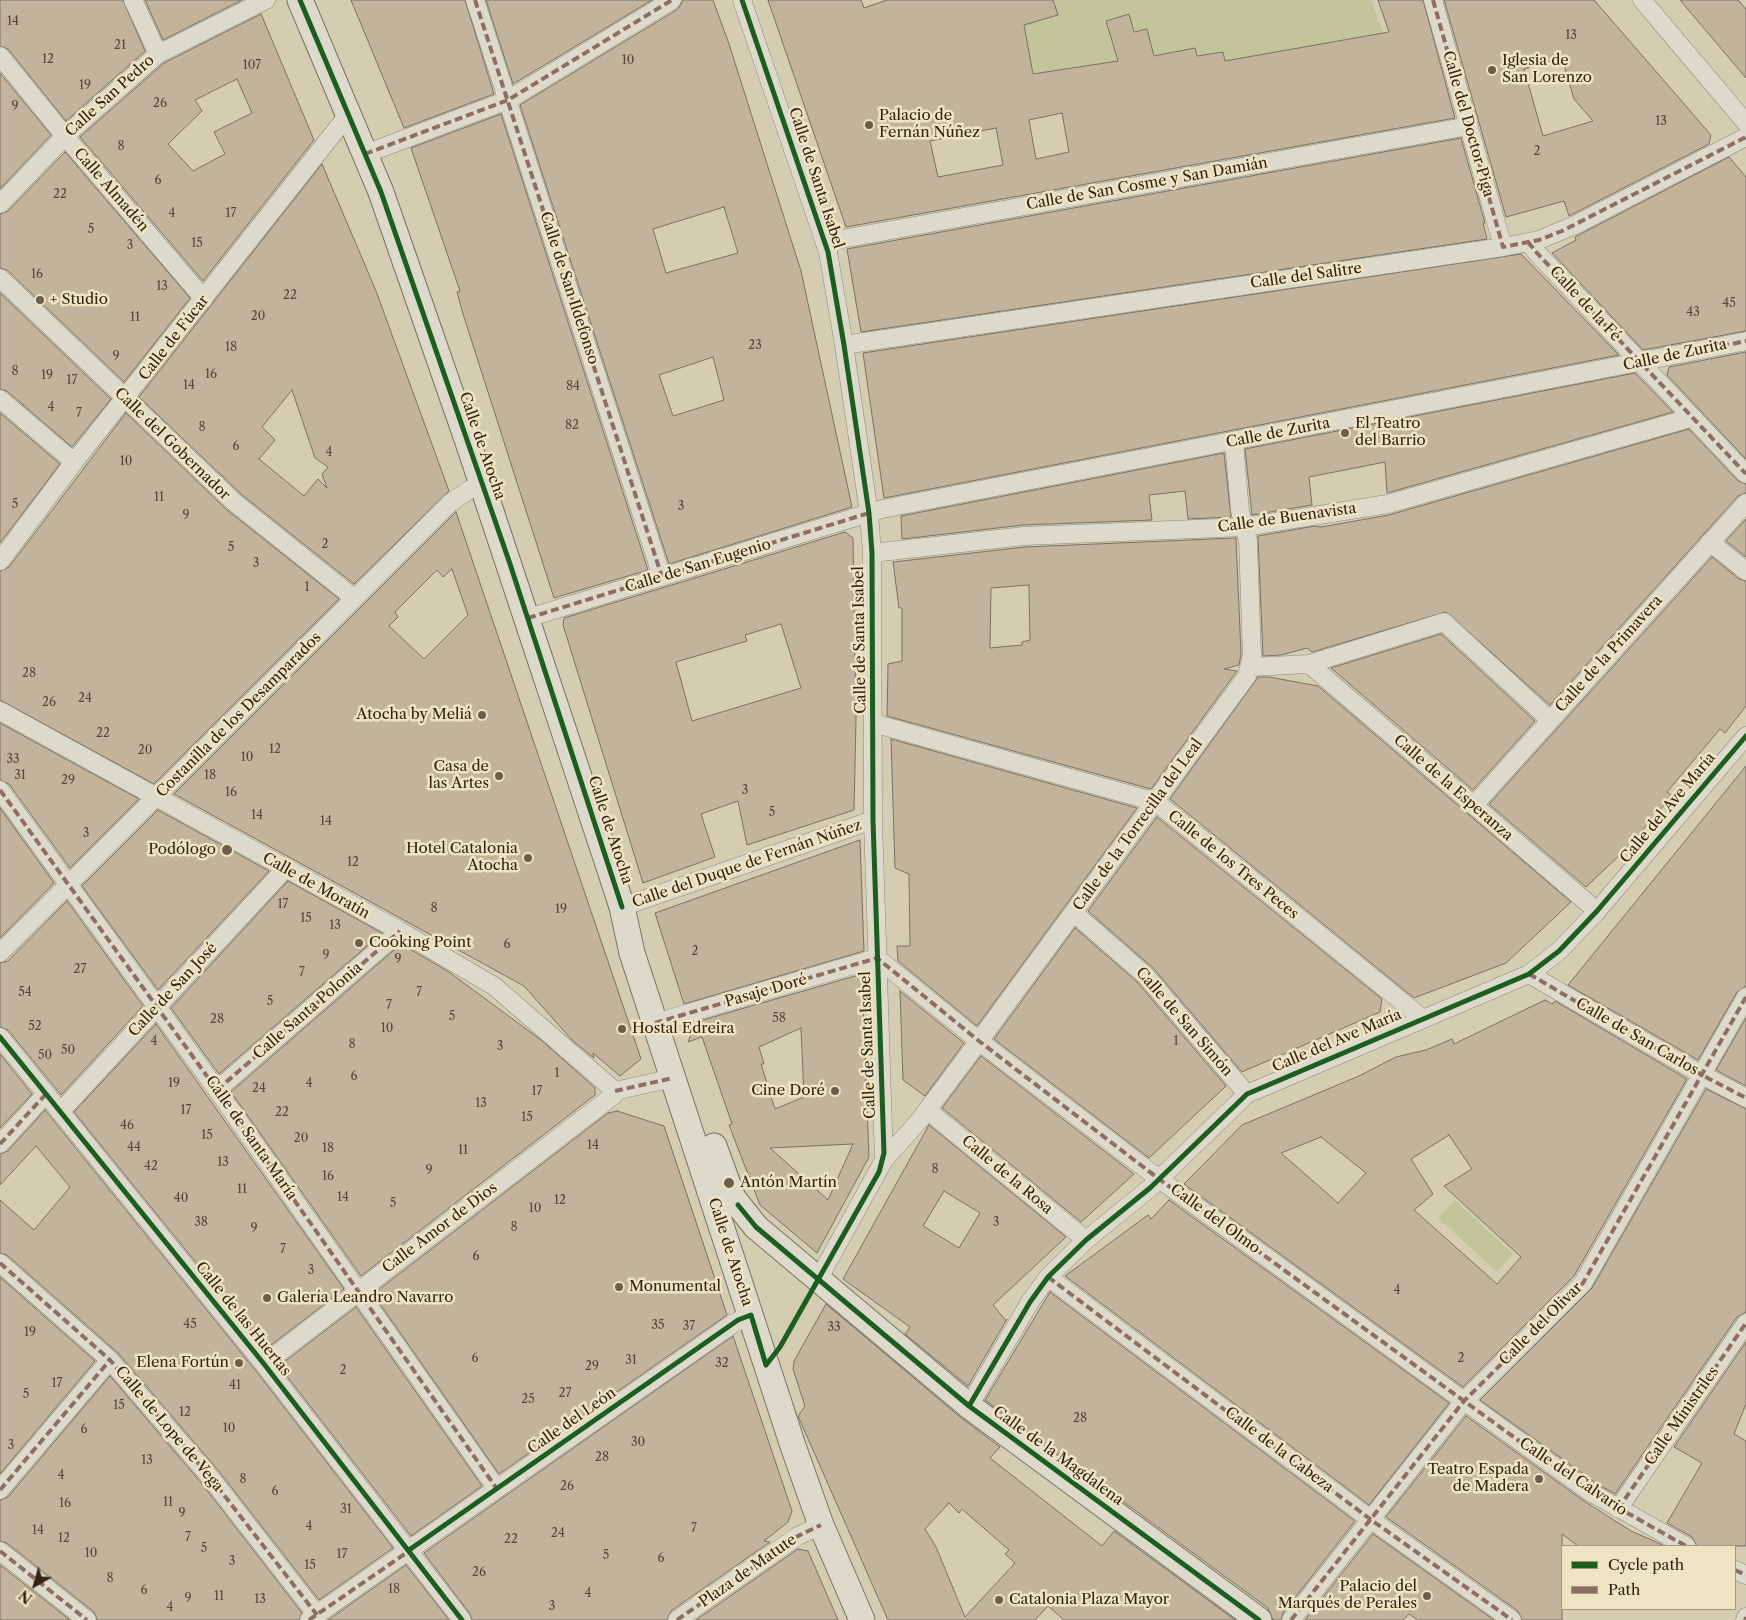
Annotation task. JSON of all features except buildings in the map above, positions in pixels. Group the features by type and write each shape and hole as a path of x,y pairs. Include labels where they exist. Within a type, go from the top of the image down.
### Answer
{"street":[{"path":"133,0 158,54"},
{"name":"Calle San Pedro","path":"0,204 65,136 158,54 266,0"},
{"name":"Calle de Atocha","path":"300,0 380,192 483,485 622,907 632,953 663,1021 723,1174 738,1205"},
{"name":"Calle de San Ildefonso","path":"475,0 662,577"},
{"path":"365,154 508,100 672,0"},
{"name":"Calle de Santa Isabel","path":"742,0 825,242 844,345 869,513 872,553 873,820 884,1160"},
{"name":"Calle del Doctor Piga","path":"1433,0 1503,247"},
{"path":"1642,0 1746,122"},
{"name":"Calle Almadén","path":"0,56 65,136 204,299"},
{"name":"Calle de Fúcar","path":"0,561 74,462 126,400 347,116"},
{"name":"Calle de San Cosme y San Damián","path":"825,242 1469,126"},
{"name":"Calle del Salitre","path":"844,345 1528,242 1548,237 1577,224 1746,137"},
{"name":"Calle de la Fé","path":"1528,242 1690,418 1746,474"},
{"name":"Calle del Gobernador","path":"0,278 234,502 354,598"},
{"name":"Calle de Zurita","path":"869,513 1746,341"},
{"path":"0,399 74,462"},
{"name":"Calle de Buenavista","path":"872,553 1024,536 1244,527 1388,504 1690,418"},
{"path":"1234,442 1240,510 1248,541 1251,667 1309,664 1444,622 1550,720"},
{"name":"Costanilla de los Desamparados","path":"0,953 157,799 354,598 456,498 483,485"},
{"name":"Calle de la Primavera","path":"1474,805 1746,503"},
{"name":"Calle de San Eugenio","path":"528,618 869,513"},
{"path":"1710,542 1746,571"},
{"name":"Calle de la Esperanza","path":"1309,664 1597,911"},
{"name":"Calle de la Torrecilla del Leal","path":"884,1160 927,1110 979,1041 1156,802 1244,680 1251,667"},
{"name":"Calle de Moratín","path":"0,711 400,931 494,986 614,1090"},
{"name":"Calle de los Tres Peces","path":"873,723 1156,802 1422,1018"},
{"name":"Calle del Ave María","path":"969,1406 1030,1302 1048,1278 1086,1240 1159,1179 1247,1094 1529,974 1559,951 1597,911 1746,736"},
{"name":"Calle de Santa María","path":"0,790 217,1090 498,1489"},
{"name":"Calle del Duque de Fernán Núñez","path":"622,907 873,820"},
{"name":"Calle de San José","path":"60,1112 285,869"},
{"name":"Calle de San Simón","path":"1074,913 1146,975 1247,1094"},
{"name":"Calle Santa Polonia","path":"217,1090 400,931"},
{"name":"Pasaje Doré","path":"663,1021 877,958"},
{"name":"Calle del Olmo","path":"877,958 979,1041 1159,1179 1464,1401"},
{"name":"Calle de San Carlos","path":"1529,974 1702,1075 1746,1098"},
{"name":"Calle del Olivar","path":"1291,1620 1464,1401 1583,1283 1746,996"},
{"name":"Calle de Atocha","path":"663,1021 673,1078 793,1446 821,1525 862,1620"},
{"name":"Calle de las Huertas","path":"0,1036 264,1364 462,1620"},
{"path":"614,1090 673,1078"},
{"name":"Calle Amor de Dios","path":"264,1364 614,1095 614,1090"},
{"path":"0,1144 46,1094"},
{"name":"Calle de la Rosa","path":"927,1110 1086,1240"},
{"path":"818,1280 884,1160"},
{"name":"Calle de la Magdalena","path":"738,1205 756,1227 969,1406 1259,1620"},
{"name":"Calle de Lope de Vega","path":"0,1263 110,1360 210,1477 313,1618"},
{"name":"Calle de la Cabeza","path":"1048,1278 1370,1519 1512,1620"},
{"name":"Calle del León","path":"313,1618 734,1323 751,1315"},
{"name":"Calle Ministriles","path":"1618,1509 1746,1323"},
{"path":"0,1490 110,1360"},
{"name":"Calle del Calvario","path":"1464,1401 1590,1492 1684,1545"},
{"name":"Plaza de Matute","path":"677,1620 798,1536 821,1525"},
{"path":"0,1551 87,1620"}],"green space":[{"path":"1053,0 1371,0 1383,33 1225,61 1223,52 1197,56 1195,48 1157,56 1153,53 1147,29 1134,32 1129,15 1106,21 1118,63 1079,68 1079,66 1036,74 1035,81 1022,16 1031,23 1058,15"},
{"path":"1455,1200 1513,1254 1497,1272 1438,1218"}],"marked path":[{"path":"475,0 662,577"},
{"path":"365,154 508,100 672,0"},
{"path":"1433,0 1503,247 1539,240 1562,231 1746,137"},
{"path":"1528,242 1746,474"},
{"path":"1639,363 1746,341"},
{"path":"528,618 869,513"},
{"path":"0,790 217,1090 497,1489"},
{"path":"217,1090 400,931"},
{"path":"655,1023 877,958 979,1041 1159,1179 1464,1401 1590,1492 1684,1545"},
{"path":"1529,974 1702,1075 1746,1098"},
{"path":"1291,1620 1464,1401 1583,1283 1746,997"},
{"path":"615,1091 673,1078"},
{"path":"0,1144 46,1094"},
{"path":"0,1263 110,1360 210,1477 317,1615"},
{"path":"1048,1277 1370,1519 1512,1620"},
{"path":"1618,1509 1746,1323"},
{"path":"0,1490 110,1360"},
{"path":"677,1620 798,1536 821,1525"},
{"path":"309,1620 412,1549"},
{"path":"0,1551 87,1620"},
{"path":"1736,1570 1746,1575"}],"cycle path":[{"path":"300,0 381,192 509,561 622,907"},
{"path":"742,0 828,252 869,513 872,553 873,820 884,1153 879,1172 780,1347 766,1365"},
{"path":"969,1406 1030,1302 1048,1277 1086,1240 1150,1188 1247,1094 1529,974 1559,951 1597,911 1746,736"},
{"path":"0,1037 264,1364 462,1620"},
{"path":"738,1205 756,1227 969,1406 1259,1620"},
{"path":"409,1550 738,1320 751,1315 766,1365"}],"place":[{"name":"Iglesia de San Lorenzo","path":"1492,70"},
{"name":"Palacio de Fernán Núñez","path":"869,125"},
{"name":"+ Studio","path":"40,300"},
{"name":"El Teatro del Barrio","path":"1345,433"},
{"name":"Atocha by Meliá","path":"482,715"},
{"name":"Casa de las Artes","path":"499,776"},
{"name":"Podólogo","path":"227,850"},
{"name":"Hotel Catalonia Atocha","path":"528,858"},
{"name":"Cooking Point","path":"359,943"},
{"name":"Hostal Edreira","path":"622,1029"},
{"name":"Cine Doré","path":"835,1091"},
{"name":"Antón Martín","path":"729,1183"},
{"name":"Monumental","path":"619,1287"},
{"name":"Galería Leandro Navarro","path":"267,1298"},
{"name":"Elena Fortún","path":"239,1363"},
{"name":"Teatro Espada de Madera","path":"1539,1479"},
{"name":"Palacio del Marqués de Perales","path":"1427,1596"},
{"name":"Catalonia Plaza Mayor","path":"999,1600"}]}
